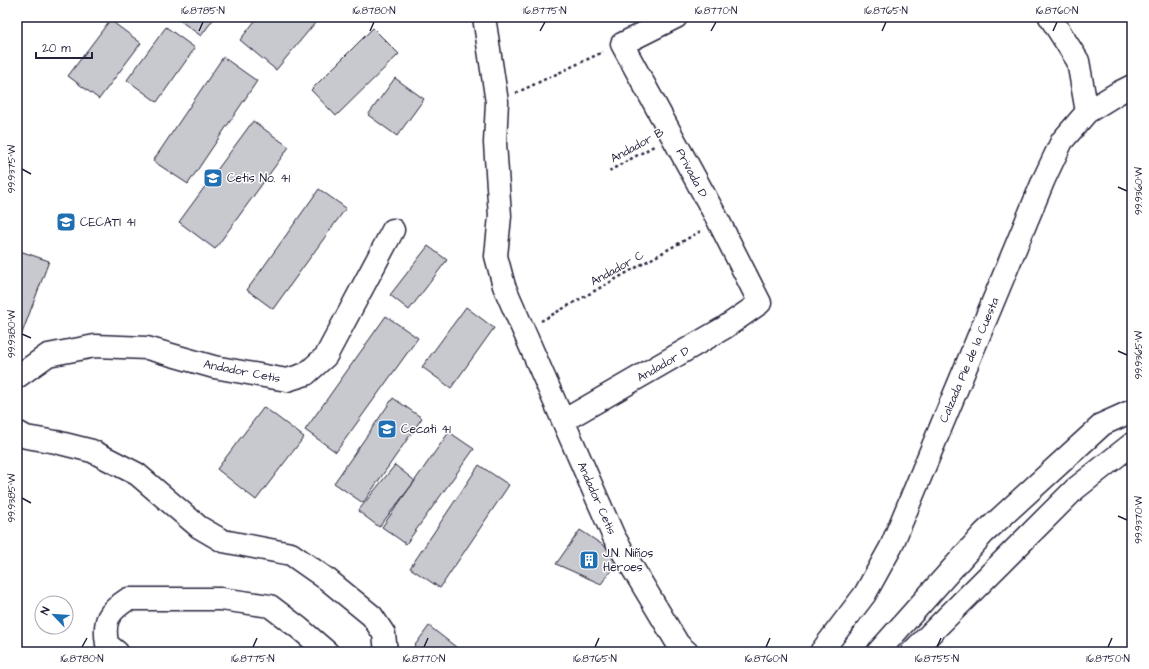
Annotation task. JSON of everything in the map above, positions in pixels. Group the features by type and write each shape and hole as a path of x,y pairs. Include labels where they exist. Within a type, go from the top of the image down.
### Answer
{"street":[{"name":"Andador Cetis","path":"484,17 497,102 495,142 500,216 496,256 504,286 614,537 678,644 687,652"},
{"path":"622,44 676,17"},
{"path":"1050,17 1078,61 1087,112"},
{"name":"Privada D","path":"622,44 719,222 760,303"},
{"name":"Calzada Pie de la Cuesta","path":"821,652 865,594 891,547 1044,179 1062,141 1087,112 1118,92 1132,86"},
{"name":"Andador Cetis","path":"17,377 48,355 95,346 147,348 214,367 287,380 306,374 326,356 393,230"},
{"name":"Andador D","path":"564,422 724,328 760,303"},
{"path":"878,652 984,533 1104,424 1132,411"},
{"path":"17,432 26,437 56,442 92,452 137,474 199,527 223,541 291,554 328,580 372,616 384,634 386,652"},
{"path":"912,652 1075,489 1132,444"},
{"path":"117,652 107,644 105,630 109,614 128,599 222,599 270,606 300,628 327,652"}],"path":[{"path":"497,102 622,44"},
{"name":"Andador B","path":"609,171 673,136"},
{"name":"Andador C","path":"523,331 719,222"}],"building":[{"path":"175,17 215,17 201,36"},
{"path":"258,17 320,17 276,70 240,40"},
{"path":"110,20 141,43 99,99 68,76"},
{"path":"166,27 195,48 157,102 127,80"},
{"path":"373,28 399,54 336,116 311,90"},
{"path":"223,57 257,81 188,184 153,161"},
{"path":"395,78 424,99 397,136 368,115"},
{"path":"253,121 289,147 215,249 179,222"},
{"path":"319,189 346,208 273,309 247,290"},
{"path":"428,246 447,260 409,310 390,295"},
{"path":"17,250 49,261 21,336 17,335"},
{"path":"466,307 494,328 451,388 422,367"},
{"path":"386,316 418,338 336,452 305,430"},
{"path":"393,398 422,418 363,503 334,483"},
{"path":"264,407 304,437 256,500 217,469"},
{"path":"449,432 474,449 406,544 382,527"},
{"path":"395,465 415,481 379,527 358,511"},
{"path":"479,465 509,485 440,588 410,568"},
{"name":"J.N. Niños Heroes","path":"580,530 621,557 601,584 556,564"},
{"path":"429,626 456,647 452,652 410,652"}],"place":[{"name":"Cetís No. 41","path":"213,178"},
{"name":"CECATI 41","path":"66,222"},
{"name":"Cecati 41","path":"387,429"},
{"name":"J.N. Niños Heroes","path":"589,560"}]}
